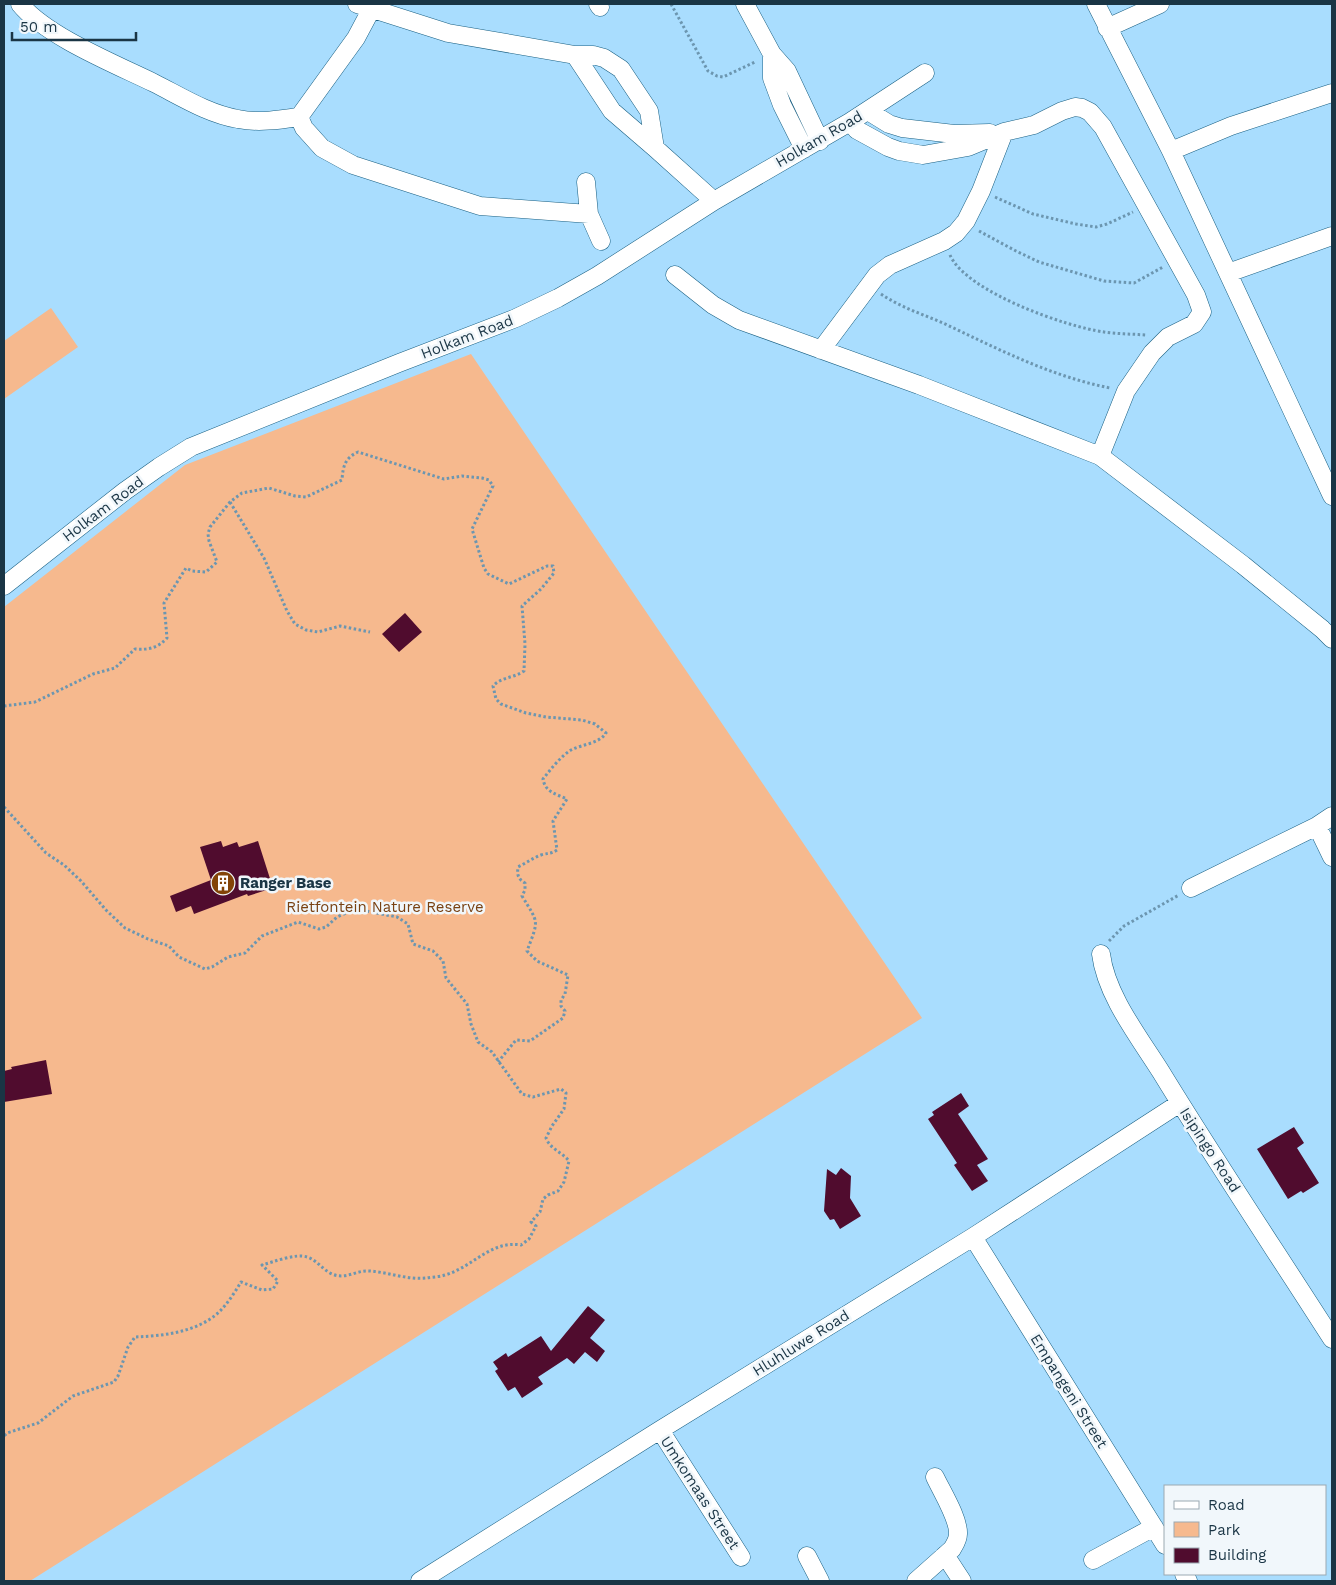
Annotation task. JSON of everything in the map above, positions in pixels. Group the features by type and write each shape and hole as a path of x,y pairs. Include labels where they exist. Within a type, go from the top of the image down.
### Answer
{"street":[{"path":"20,4 34,19 64,38 205,108 237,119 272,121 299,117 356,38 367,5 448,33 575,55 593,55 604,58 621,69 649,111 655,148"},
{"path":"745,4 772,54 787,71 820,141"},
{"path":"1096,4 1171,151 1332,496"},
{"path":"1107,28 1160,4"},
{"path":"772,54 772,78 777,92 772,107 798,152"},
{"path":"575,55 612,111 714,201"},
{"name":"Holkam Road","path":"4,586 125,491 191,447 390,366 516,318 558,298 597,276 714,201 820,141 925,73"},
{"path":"1171,151 1232,126 1332,93"},
{"path":"850,122 857,130 899,151 923,154 968,147 1004,132 1034,125 1062,111 1075,107 1090,112 1103,127 1174,259 1196,295 1202,312 1194,324 1168,337 1152,353 1126,391 1100,456"},
{"path":"868,111 889,124 902,128 954,134 1004,132"},
{"path":"299,117 308,133 322,148 334,156 362,168 480,206 588,214"},
{"path":"821,350 871,282 890,265 944,241 956,233 966,221 981,191 1004,132"},
{"path":"586,182 588,214 601,241"},
{"path":"1228,272 1332,236"},
{"path":"675,275 713,305 739,320 919,384 1100,456 1243,565 1332,639"},
{"path":"1190,888 1317,826 1332,816"},
{"path":"1317,826 1332,857"},
{"name":"Isipingo Road","path":"1101,954 1103,966 1122,1009 1180,1103 1332,1339"},
{"name":"Hluhluwe Road","path":"420,1581 973,1236 1180,1103"},
{"name":"Empangeni Street","path":"973,1236 1164,1543"},
{"name":"Umkomaas Street","path":"660,1430 741,1557"},
{"path":"916,1581 957,1542 956,1521 936,1477"},
{"path":"1093,1560 1154,1528"},
{"path":"945,1554 962,1581"},
{"path":"807,1556 820,1581"}],"path":[{"path":"671,4 708,71 717,76 728,75 772,54"},
{"path":"981,191 1034,214 1076,224 1096,226 1107,224 1146,206"},
{"path":"966,221 984,234 1039,262 1104,281 1134,283 1174,259"},
{"path":"944,241 952,259 964,273 982,287 1050,318 1103,332 1168,337"},
{"path":"871,282 880,293 895,304 925,315 1022,360 1080,382 1126,391"},
{"path":"4,706 35,702 93,674 115,668 135,650 149,650 162,643 166,638 164,603 186,568 192,571 206,572 216,562 208,534 210,527 230,502 242,493 269,488 295,496 306,497 342,480 343,466 352,455 358,452 444,479 462,476 489,480 493,486 472,529 484,568 488,574 509,584 546,566 553,566 554,573 542,589 522,606 525,644 524,671 518,675 498,681 493,686 496,699 501,704 526,712 546,717 582,720 595,724 606,733 602,738 571,750 556,763 543,779 544,786 549,791 566,798 553,821 556,850 551,854 543,854 518,867 517,874 525,884 522,896 536,919 537,926 527,951 537,961 568,975 565,994 561,1000 561,1006 565,1011 563,1018 530,1041 516,1040 498,1062"},
{"path":"230,502 264,558 287,611 295,624 306,630 318,632 340,626 370,632"},
{"path":"4,807 46,852 81,881 106,910 125,928 169,946 179,957 205,968 212,967 228,957 245,953 262,936 298,922 319,929 326,927 337,918 356,908 397,917 408,924 413,944 433,951 443,961 446,978 467,1004 471,1024 478,1042 492,1052 522,1094 533,1097 561,1089 566,1093 564,1109 546,1138 549,1144 569,1161 564,1182 558,1191 542,1199 540,1212 531,1222 536,1226 529,1239 521,1245 510,1243 490,1250 446,1275 424,1278 367,1271 348,1277 332,1274 306,1256 285,1259 262,1266 278,1280 273,1289 262,1290 242,1282 220,1312 196,1327 156,1336 135,1337 128,1347 114,1382 73,1396 38,1424 7,1433 4,1436"},
{"path":"1101,954 1124,926 1190,888"}],"green space":[{"path":"51,308 78,347 4,399 4,341"},
{"name":"Rietfontein Nature Reserve","path":"471,354 922,1018 30,1581 4,1581 4,607 185,465"}],"building":[{"path":"405,613 422,632 399,652 382,634"},
{"path":"221,841 223,847 237,842 239,847 258,841 273,888 248,896 247,894 194,914 191,906 176,912 170,896 211,880 200,847"},
{"path":"46,1060 52,1094 4,1102 4,1071 12,1069 11,1067"},
{"path":"961,1093 969,1106 958,1114 988,1159 977,1165 988,1181 972,1191 954,1165 957,1163 928,1119 934,1115 932,1112"},
{"path":"1294,1127 1304,1143 1297,1148 1319,1183 1303,1193 1301,1191 1288,1199 1257,1149"},
{"path":"841,1168 851,1176 850,1198 861,1216 840,1229 834,1219 830,1220 824,1211 827,1169 836,1175"},
{"path":"588,1306 605,1320 590,1338 605,1351 597,1362 585,1352 574,1364 567,1358 538,1377 543,1384 522,1398 515,1387 508,1391 495,1371 498,1369 493,1362 506,1353 508,1357 541,1336 551,1351"}],"place":[{"name":"Ranger Base","path":"223,883"}]}
